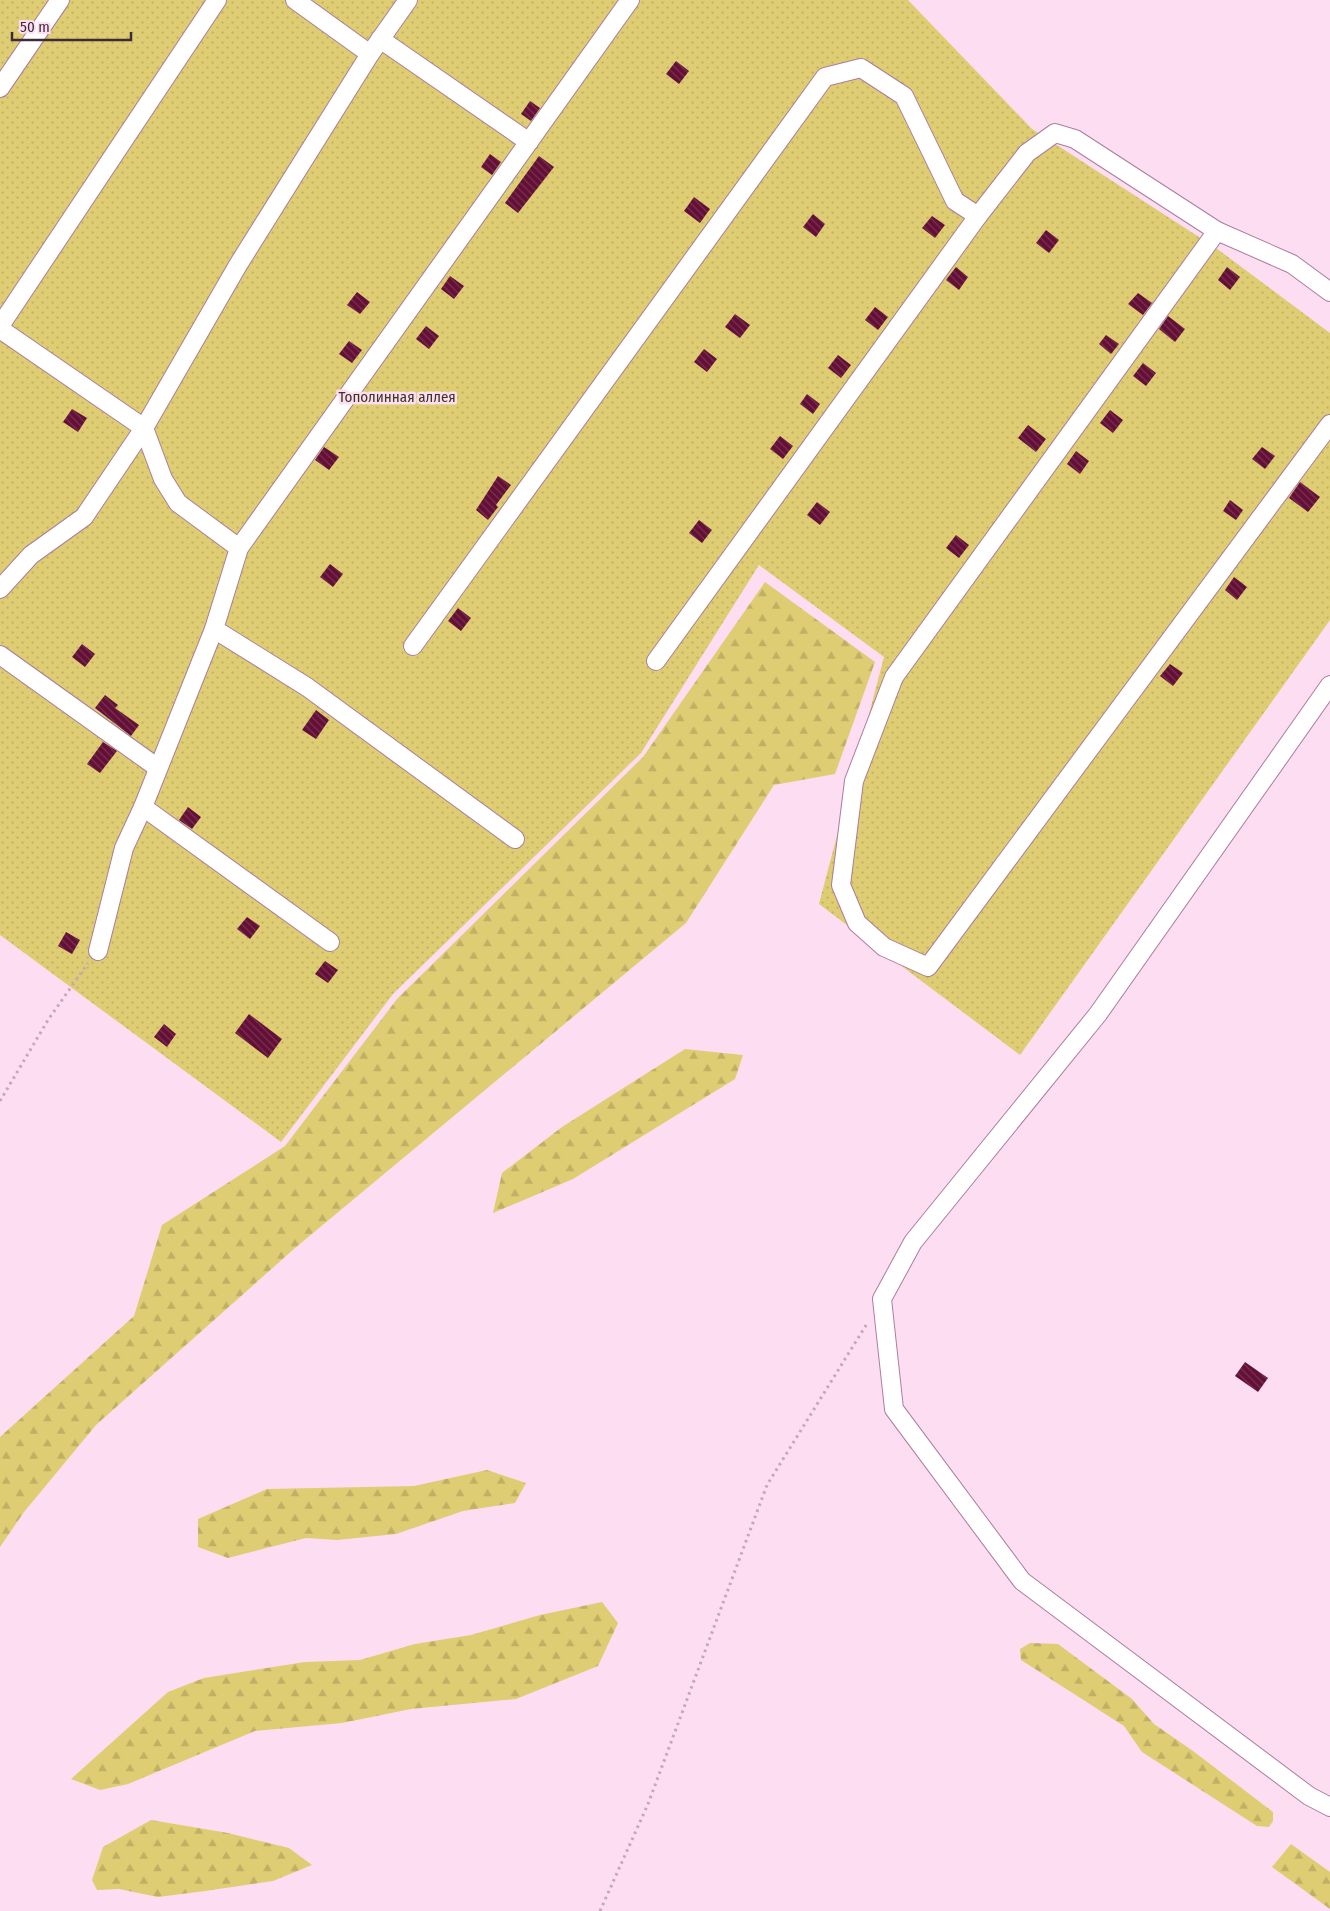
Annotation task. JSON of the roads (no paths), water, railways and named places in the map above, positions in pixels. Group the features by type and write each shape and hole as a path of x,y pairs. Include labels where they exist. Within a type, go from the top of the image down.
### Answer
{"street":[{"path":"0,88 60,0"},
{"path":"217,0 0,328 144,428 163,479 178,503 239,548"},
{"path":"295,0 370,54"},
{"path":"0,589 31,555 84,517 144,428 238,264 370,54 408,0"},
{"path":"98,950 124,848 143,807 214,629 239,548 630,0"},
{"path":"380,39 529,142"},
{"path":"413,646 825,77 861,68 904,96 955,201 978,216"},
{"path":"656,660 978,216 1026,153 1055,132 1075,139 1217,231 1292,264 1330,292"},
{"path":"1217,231 894,676 854,781 840,886 856,923 884,947 928,967 1330,424"},
{"path":"214,629 307,687 515,839"},
{"path":"0,655 158,768"},
{"path":"1330,685 1098,1014 913,1242 882,1299 894,1409 1022,1581 1309,1796 1330,1807"},
{"path":"143,807 330,942"}],"park label":[{"name":"Тополинная аллея","path":"397,397"}]}
